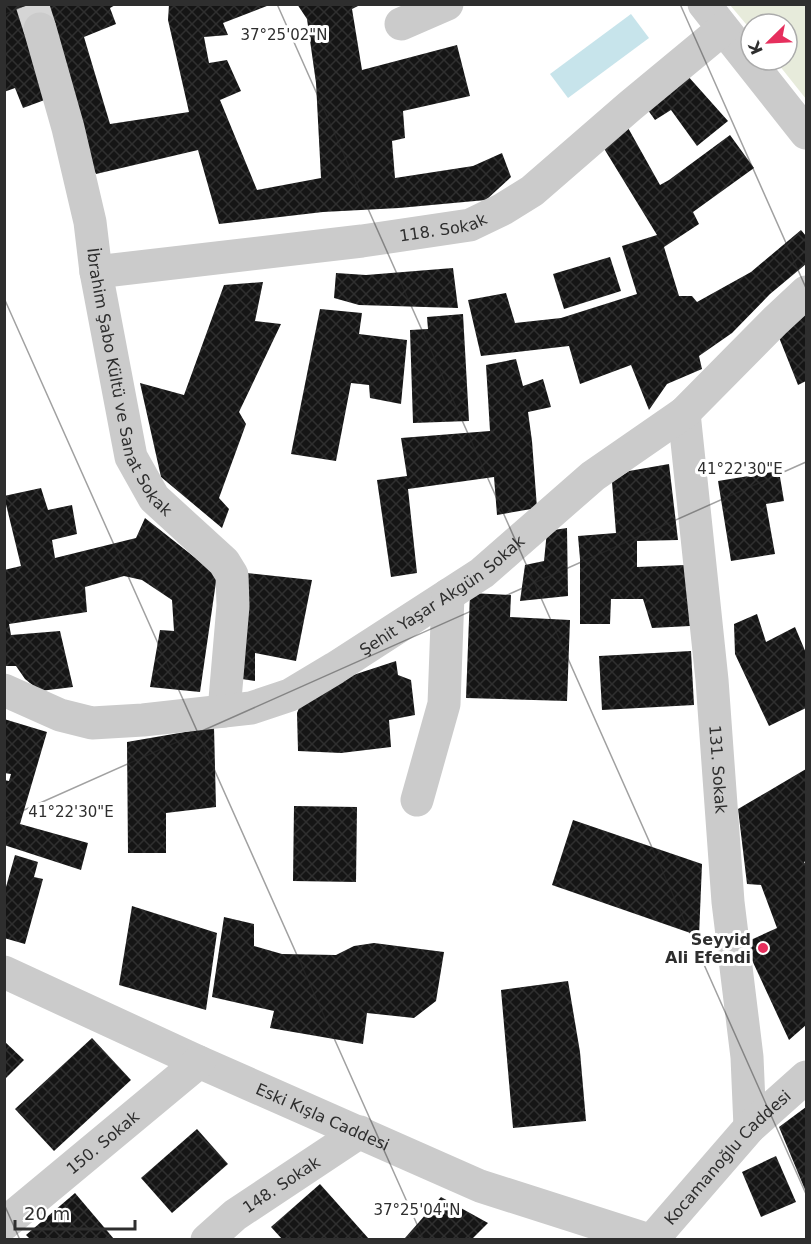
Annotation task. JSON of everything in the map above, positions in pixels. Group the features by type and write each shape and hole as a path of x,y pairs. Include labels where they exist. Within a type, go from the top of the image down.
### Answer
{"street":[{"path":"401,24 447,4"},
{"path":"713,17 807,133"},
{"name":"118. Sokak","path":"96,272 362,242 470,225 532,192 630,106 713,17"},
{"name":"İbrahim Şabo Kültü ve Sanat Sokak","path":"40,29 68,128 90,222 96,272 131,457 154,498 224,562 232,574 233,606 224,711"},
{"name":"Şehit Yaşar Akgün Sokak","path":"4,690 60,715 92,723 143,720 251,708 290,695 482,573 593,476 684,413 807,292"},
{"name":"131. Sokak","path":"684,413 712,680 728,902 747,1057 750,1127"},
{"path":"417,800 444,704 448,594"},
{"name":"Eski Kışla Caddesi","path":"4,972 199,1062 480,1186 650,1239"},
{"name":"150. Sokak","path":"4,1224 199,1062"},
{"name":"Kocamanoğlu Caddesi","path":"650,1239 750,1127 807,1077"},
{"name":"148. Sokak","path":"207,1239 235,1215 360,1132"}],"green space":[{"path":"730,5 806,5 806,99 785,72 799,72 799,12 739,12 739,16"}],"water":[{"path":"631,14 649,38 568,98 550,74"}],"building":[{"path":"4,4 117,4 110,8 116,24 84,37 110,124 189,112 168,20 169,4 272,4 223,23 228,35 204,37 209,63 227,60 241,91 220,100 257,190 321,178 316,83 307,19 297,4 362,4 352,9 362,70 457,45 470,96 403,111 405,138 392,141 395,178 473,166 502,153 511,177 486,200 323,212 219,224 198,150 96,174 50,98 23,108 15,88 4,92"},
{"path":"687,75 728,121 697,146 671,110 655,120 645,106"},
{"path":"627,126 660,185 730,135 754,168 693,212 699,224 664,247 679,296 692,296 697,302 751,272 801,230 806,236 806,264 770,294 732,333 699,356 702,369 667,384 649,410 631,365 580,384 569,346 481,356 468,300 506,293 515,323 561,318 637,294 622,246 657,235 600,142"},
{"path":"610,257 621,291 564,309 553,274"},
{"path":"453,268 458,308 359,305 334,298 336,273 366,275"},
{"path":"263,282 255,321 281,324 239,412 246,424 219,498 229,509 222,528 161,477 140,383 184,395 224,285"},
{"path":"320,309 362,313 359,334 407,340 401,404 370,398 369,385 351,383 336,461 291,454"},
{"path":"806,310 806,381 798,385 776,330"},
{"path":"463,314 469,421 413,423 410,330 428,329 427,317"},
{"path":"516,359 523,386 543,379 551,407 528,412 537,508 497,515 494,477 408,489 417,573 391,577 377,480 407,476 401,438 490,431 486,365"},
{"path":"669,464 678,540 637,541 637,567 685,565 690,626 652,628 643,599 611,599 610,624 580,624 578,536 616,533 612,482 629,471"},
{"path":"779,471 784,501 766,504 775,554 731,561 718,481"},
{"path":"41,488 48,510 72,505 77,534 52,540 55,558 136,538 145,518 217,575 200,692 150,687 160,630 174,631 172,600 142,580 124,576 85,587 87,612 9,624 11,635 60,631 73,687 40,691 25,679 16,666 4,666 4,570 21,566 4,496"},
{"path":"567,528 568,596 520,601 525,565 544,561 547,531"},
{"path":"247,573 312,580 296,661 255,653 255,681 235,678"},
{"path":"470,593 511,595 510,617 570,620 567,701 466,698"},
{"path":"757,614 766,642 795,627 806,653 806,708 769,726 735,654 734,624"},
{"path":"691,651 694,705 602,710 599,656"},
{"path":"396,661 398,675 411,680 415,715 389,720 391,747 341,753 298,751 297,713 302,700 341,679"},
{"path":"4,719 47,732 20,824 88,843 81,870 4,845 4,780 9,781 11,774 4,773"},
{"path":"214,727 216,807 166,813 166,853 128,853 127,742"},
{"path":"806,769 806,861 804,862 806,865 806,1025 789,1040 744,943 777,928 761,885 747,884 738,809"},
{"path":"294,806 357,807 356,882 293,881"},
{"path":"573,820 702,864 699,936 552,885"},
{"path":"15,855 38,862 34,877 43,879 25,944 4,938 4,894"},
{"path":"132,906 217,933 206,1010 119,985"},
{"path":"224,917 254,924 254,946 282,954 336,955 354,946 374,943 444,952 436,1001 414,1018 367,1013 363,1044 270,1028 274,1011 212,997"},
{"path":"568,981 580,1052 586,1121 513,1128 501,990"},
{"path":"92,1038 131,1080 54,1151 15,1109"},
{"path":"4,1041 24,1060 4,1080"},
{"path":"806,1107 806,1192 779,1127"},
{"path":"197,1129 228,1164 172,1213 141,1178"},
{"path":"776,1156 796,1202 761,1217 742,1172"},
{"path":"320,1184 369,1239 282,1239 271,1227"},
{"path":"75,1193 114,1239 30,1239 26,1235"},
{"path":"441,1197 488,1223 472,1239 406,1239 405,1238"}],"tunnel":[{"path":"32,4 40,29"}],"place":[{"name":"Seyyid Ali Efendi","path":"763,948"}]}
